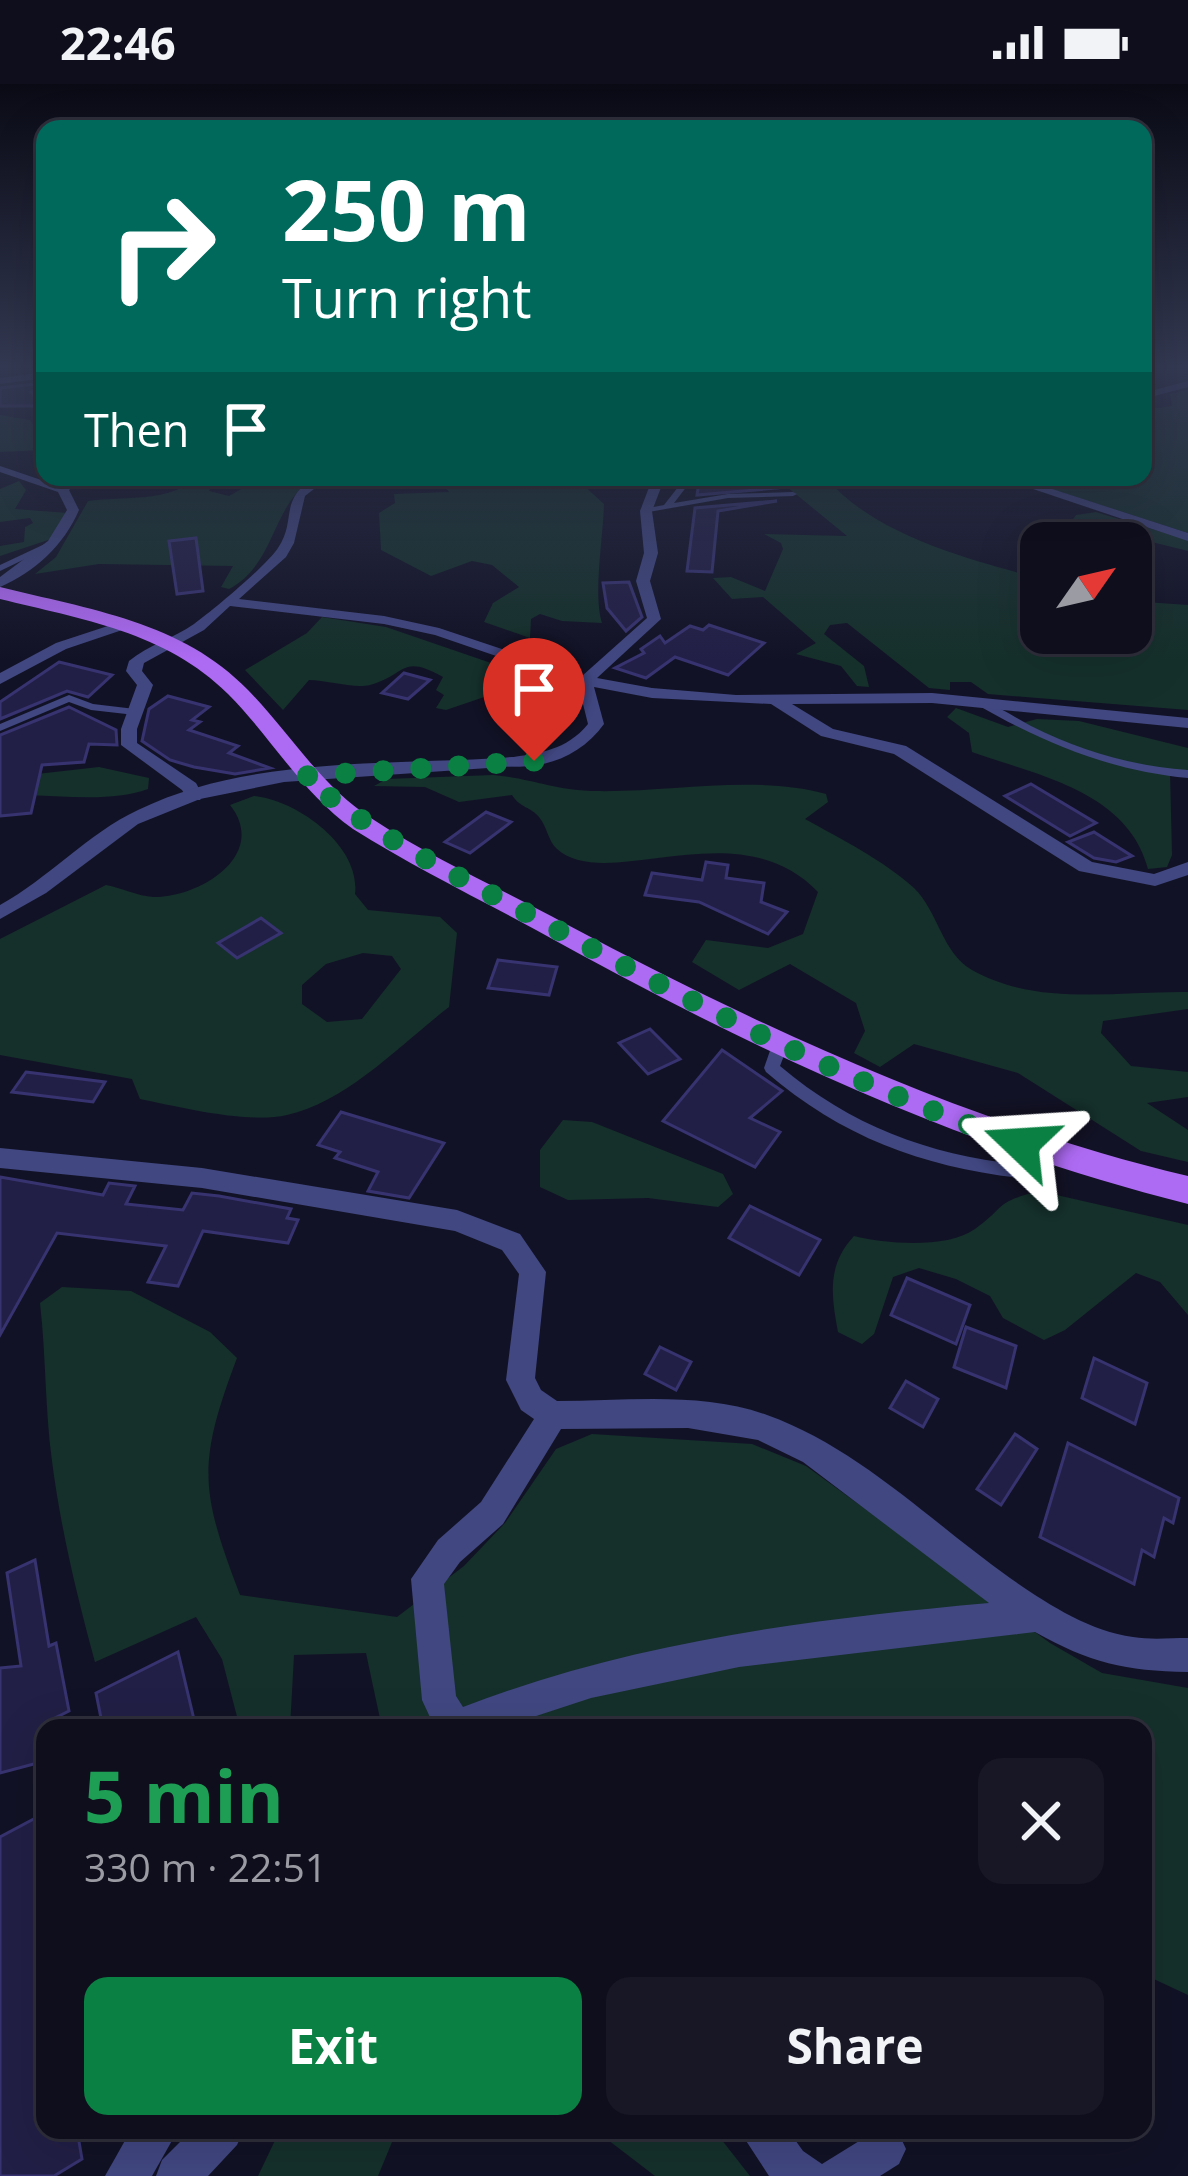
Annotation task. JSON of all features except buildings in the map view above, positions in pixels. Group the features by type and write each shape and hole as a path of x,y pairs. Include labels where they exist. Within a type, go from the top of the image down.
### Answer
{"main road":[{"path":"0,592 171,644 221,675 304,776 363,825 780,1045 931,1112 1049,1153 1188,1190"}],"street":[{"path":"0,469 23,475 36,487 66,486"},
{"path":"194,796 190,787 134,752 127,735 145,685 134,670 137,662 171,644 228,602 281,554 289,544 288,517 298,494 309,486"},
{"path":"585,681 654,619 643,581 651,553 646,511 656,486"},
{"path":"1031,486 1188,537"},
{"path":"0,583 52,544 73,511 63,489"},
{"path":"228,602 384,620 585,681 673,695 775,701 980,702 1188,723"},
{"path":"0,679 61,646 123,626"},
{"path":"0,913 40,892 137,818 194,796 304,776 551,757 587,738 596,716 586,700 585,681"},
{"path":"775,701 827,733 900,750 1086,867 1155,880 1188,868"},
{"path":"0,1158 323,1196 457,1221 512,1242 533,1272 520,1380 531,1400 553,1415 760,1426 831,1465 1035,1615 1093,1648 1161,1660 1188,1655"},
{"path":"450,1719 439,1700 427,1579 448,1551 492,1513 553,1415"},
{"path":"479,1719 562,1688 716,1656 1035,1615"},
{"path":"127,2176 151,2139"},
{"path":"178,2176 213,2139"},
{"path":"768,2139 788,2166 805,2176"},
{"path":"838,2176 884,2149"}],"lane":[{"path":"668,506 683,486"},
{"path":"646,511 728,496 793,494"},
{"path":"0,568 52,544"},
{"path":"0,728 69,698 91,707 135,712"},
{"path":"980,702 1018,725 1138,769 1188,774"},
{"path":"780,1045 772,1068 794,1089 820,1108 923,1155 1028,1172 1049,1153"}],"green space":[{"path":"1152,467 1188,467 1188,533 1042,486 1152,486"},
{"path":"19,481 26,490 15,509 68,513 51,539 0,556 0,546 24,542 25,527 33,523 30,518 0,522 0,489"},
{"path":"184,486 211,486 209,491 229,496 245,487 304,486 257,564 229,589 221,587 233,566 99,564 35,574 56,557 88,501"},
{"path":"584,486 604,504 598,582 602,623 562,621 540,614 531,619 530,638 484,622 493,603 519,587 492,565 472,561 431,576 381,550 379,513 395,503 394,494 449,492 445,487"},
{"path":"786,486 834,486 896,530 1020,573 1020,654 1152,654 1152,602 1188,605 1188,710 988,694 971,682 950,682 950,690 929,688 847,623 830,625 824,634 864,666 869,687 857,686 841,666 796,654 816,643 763,597 732,599 713,578 731,577 765,591 783,549 764,534 847,536"},
{"path":"1096,512 1129,522 1071,522 1076,515"},
{"path":"1152,529 1188,540 1188,551 1152,542"},
{"path":"322,617 386,627 494,664 496,693 446,710 436,708 444,695 436,690 443,677 411,666 364,686 309,680 283,710 245,670 307,633"},
{"path":"956,708 1008,727 1037,719 1079,721 1188,748 1188,773 1170,772 1172,855 1167,867 1148,869 1121,821 1100,804 1051,779 972,752 969,733 947,717"},
{"path":"99,767 149,778 148,789 94,797 0,796 37,774"},
{"path":"493,775 593,791 769,785 826,794 828,802 805,819 875,859 914,888 954,953 972,970 997,982 1050,993 1188,992 1188,1009 1103,1021 1101,1033 1131,1066 1188,1072 1188,1097 1147,1103 1188,1130 1188,1162 1141,1151 1018,1073 914,1044 880,1067 854,1053 865,1031 856,1003 790,964 739,990 692,962 706,940 768,948 803,934 818,892 786,868 751,856 714,853 608,863 580,860 557,849 539,817 512,795 459,802 425,787 374,786 387,779"},
{"path":"254,796 271,799 323,828 348,859 355,894 368,910 440,917 457,933 449,1007 331,1098 271,1117 214,1113 140,1099 132,1079 0,1055 0,939 106,885 153,897 191,890 209,881 235,856 241,840 240,823 230,805","holes":["363,953 392,956 401,969 362,1019 327,1022 302,1004 302,985 326,964"]},
{"path":"563,1120 592,1122 723,1174 733,1194 718,1207 648,1198 568,1200 540,1187 540,1150"},
{"path":"1039,1191 1188,1225 1188,1315 1160,1282 1136,1273 1065,1330 1044,1340 1003,1318 990,1296 919,1268 893,1277 874,1334 862,1344 838,1332 835,1269 854,1236 899,1243 949,1240 975,1229 1007,1202"},
{"path":"62,1287 131,1291 210,1332 237,1358 215,1425 208,1477 217,1529 240,1595 397,1617 464,1566 505,1523 556,1449 592,1434 752,1444 806,1466 1050,1643 1102,1673 1188,1688 1188,1995 1152,1978 1152,1719 380,1719 366,1653 294,1655 290,1719 238,1719 222,1659 196,1617 95,1662 56,1487 40,1303"},
{"path":"276,2139 393,2139 378,2176 258,2176"},
{"path":"607,2139 721,2139 750,2176 655,2176"}],"route":[{"path":"534,761 414,770 353,769 304,776 363,825 643,977 855,1081 1021,1144"}]}
